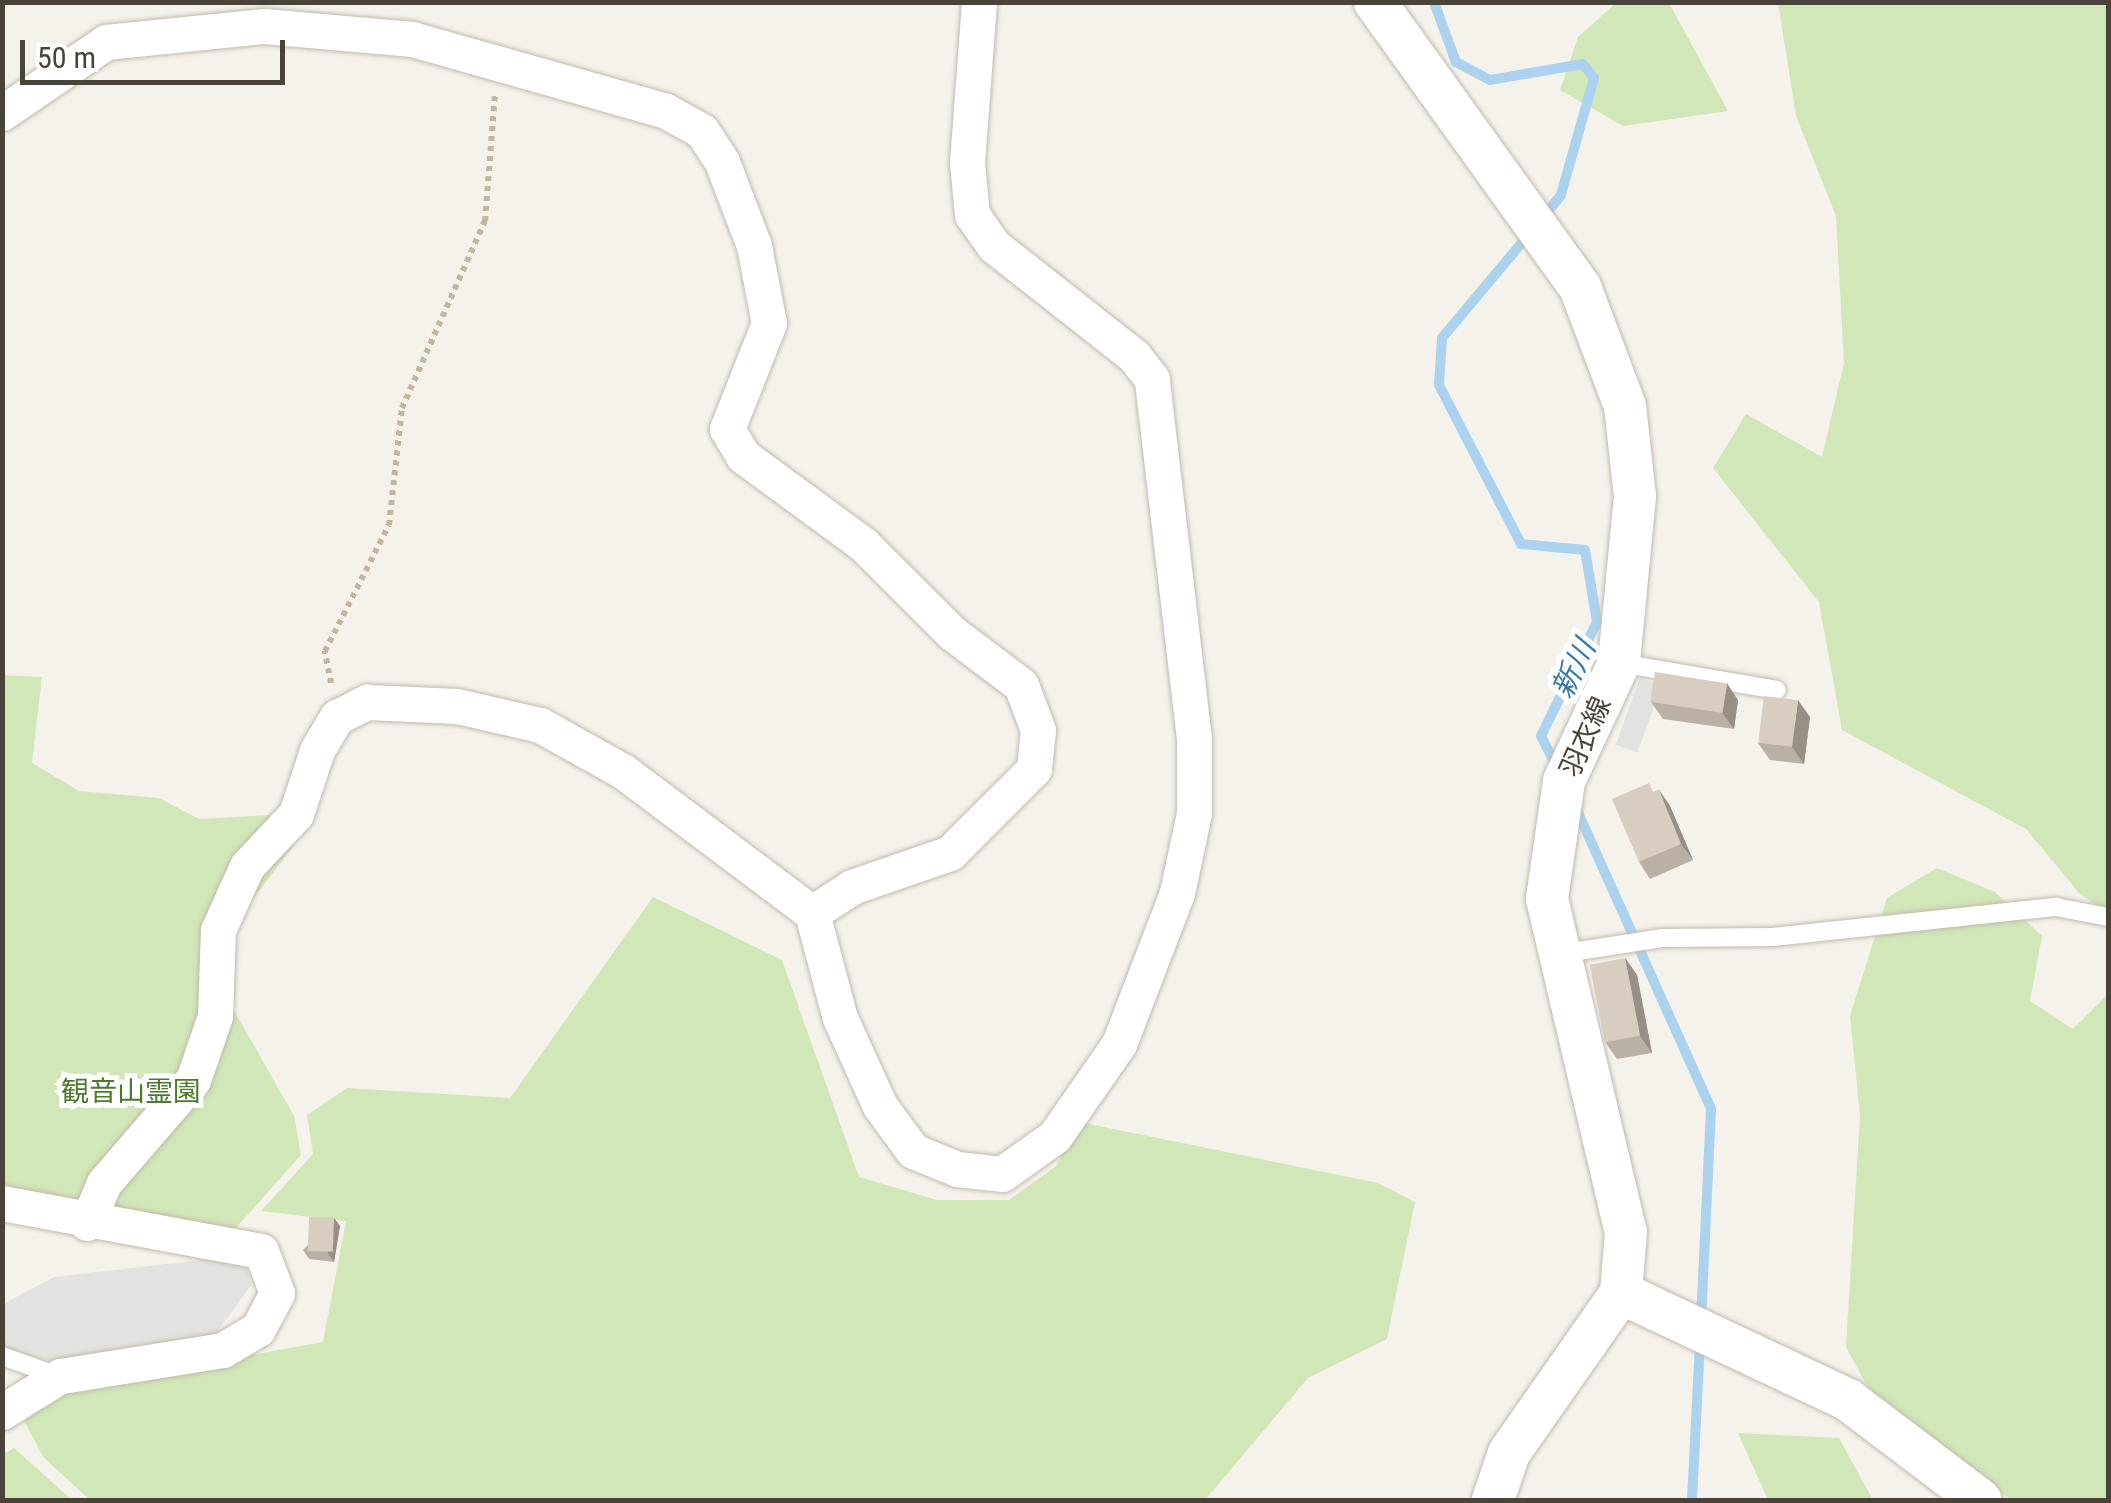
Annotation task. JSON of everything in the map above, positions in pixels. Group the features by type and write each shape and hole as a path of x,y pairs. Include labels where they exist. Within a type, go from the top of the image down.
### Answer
{"street":[{"path":"86,1222 104,1183 193,1080 214,1016 218,930 248,866 296,814 317,750 337,717 367,702 457,706 540,725 624,772 812,913 840,1018 880,1106 912,1151 957,1169 1002,1174 1055,1136 1118,1044 1177,893 1194,813 1194,738 1152,379 1134,356 994,246 972,215 967,162 980,2"},
{"name":"羽衣線","path":"1375,2 1580,287 1625,406 1634,496 1619,663 1564,782 1547,900 1626,1232 1621,1293"},
{"path":"2,114 106,42 264,26 412,39 666,110 702,132 722,162 754,246 770,324 727,429 743,456 864,545 952,632 1020,685 1038,730 1034,769 950,854 852,887 812,913"},
{"path":"2,1203 86,1222 261,1251 277,1293 258,1330 223,1350 60,1376 2,1412"},
{"path":"1493,1500 1509,1453 1621,1293 1848,1400 1980,1500"}],"lane":[{"path":"1619,663 1777,690"},
{"path":"1559,954 1662,938 1773,938 2056,907 2108,916"},
{"path":"2,1356 60,1376"}],"path":[{"path":"337,717 325,651 389,525 402,408 485,221 497,64"}],"green space":[{"path":"1616,3 1669,3 1728,111 1623,126 1560,90 1578,37"},
{"path":"1778,3 2108,3 2108,913 2080,894 2026,829 1842,730 1819,602 1713,468 1746,414 1822,457 1844,363 1836,216 1796,116"},
{"name":"観音山霊園","path":"2,675 42,677 32,763 79,791 159,798 199,819 270,815 294,845 230,929 231,1005 294,1116 301,1155 236,1228 219,1235 3,1196"},
{"path":"1937,868 1995,892 2042,936 2030,1001 2073,1029 2108,994 2108,1500 2011,1500 1872,1395 1846,1347 1860,1115 1850,1016 1887,898"},
{"path":"653,897 782,960 859,1177 937,1200 1009,1200 1056,1166 1079,1122 1378,1183 1415,1202 1387,1339 1308,1378 1205,1500 90,1500 44,1458 22,1417 66,1389 323,1342 346,1221 261,1211 313,1154 307,1115 347,1088 510,1098"},
{"path":"1738,1433 1839,1438 1873,1500 1768,1500"},
{"path":"14,1448 72,1500 3,1500 3,1454"}],"shaded area":[{"path":"1640,678 1662,686 1637,753 1616,745"},
{"path":"211,1259 245,1263 251,1285 217,1332 156,1354 54,1361 3,1350 3,1304 54,1277"}],"building":[{"path":"1655,672 1727,683 1722,713 1650,702"},
{"path":"1764,696 1798,700 1792,747 1758,743"},
{"path":"1649,783 1653,792 1659,790 1681,844 1639,862 1612,799"},
{"path":"1625,958 1640,1036 1605,1042 1590,965"},
{"path":"309,1217 334,1218 333,1252 308,1251"}],"waterway":[{"name":"新川","path":"1434,2 1456,62 1490,80 1583,64 1594,78 1561,195 1544,216"},
{"name":"新川","path":"1530,233 1442,338 1439,385 1521,544 1585,550 1597,622 1541,736 1557,768"},
{"name":"新川","path":"1575,806 1711,1109 1701,1320"},
{"name":"新川","path":"1692,1500 1700,1342"}]}
